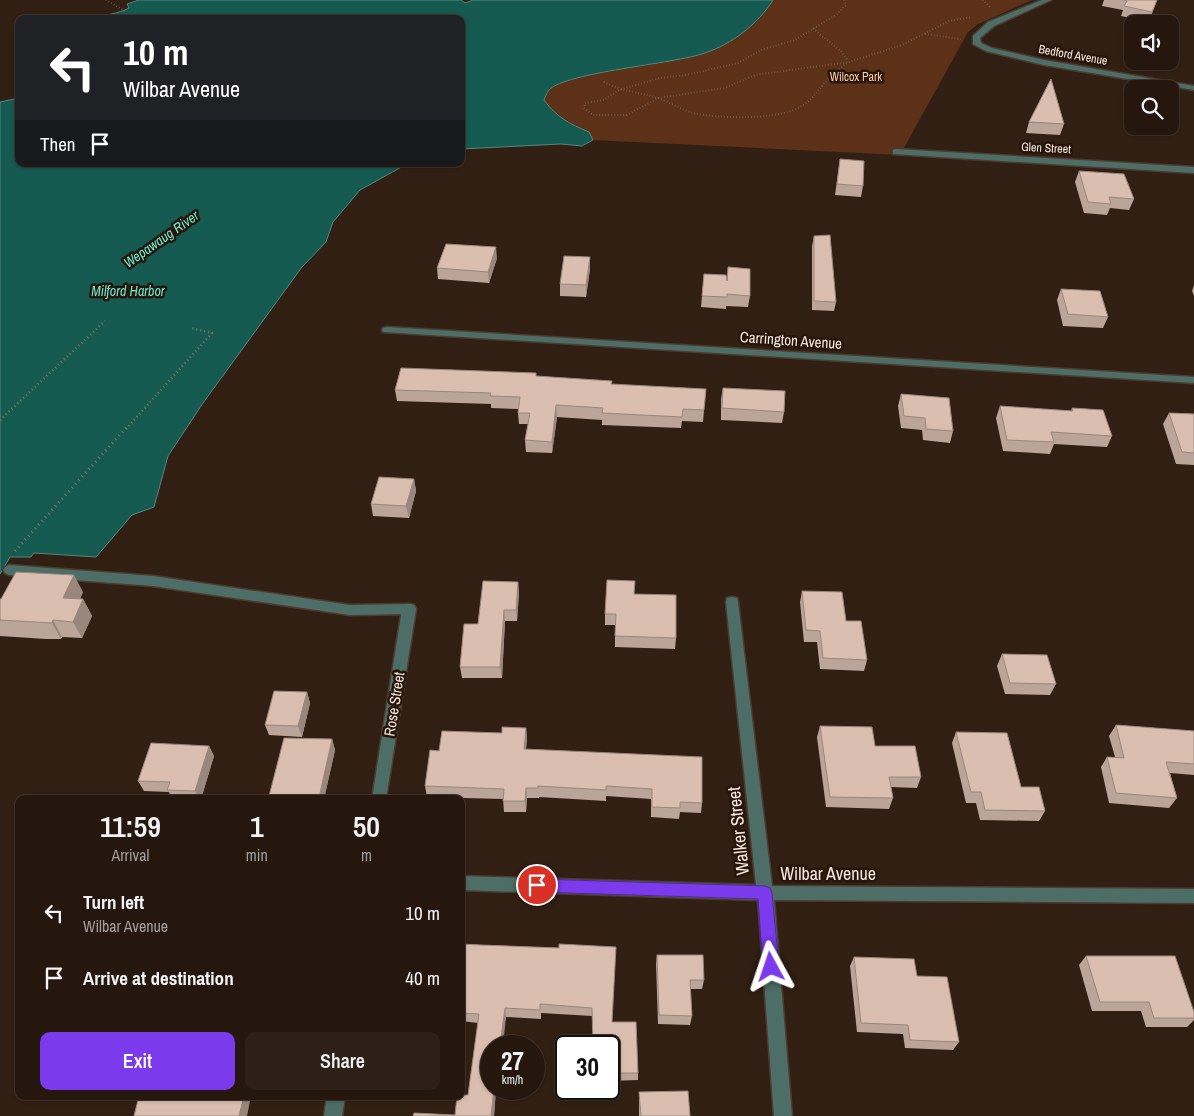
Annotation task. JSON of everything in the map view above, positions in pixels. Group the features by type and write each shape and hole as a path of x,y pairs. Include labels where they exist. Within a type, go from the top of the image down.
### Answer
{"street":[{"path":"977,43 980,32 991,24 1048,0"},
{"name":"Bedford Avenue","path":"977,43 992,51 1021,58 1194,88"},
{"name":"Glen Street","path":"896,152 1194,170"},
{"name":"Carrington Avenue","path":"387,330 1194,380"},
{"name":"Rose Street","path":"10,563 153,581 350,610 409,609 379,795"},
{"name":"Walker Street","path":"732,602 765,893 783,1116"},
{"name":"Wilbar Avenue","path":"465,883 765,893 1194,896"},
{"path":"333,1116 335,1100"}],"path":[{"path":"106,0 125,11"},
{"path":"844,0 846,5 837,14 795,40 761,50 738,63 686,75 660,78 619,90 604,100 584,103 584,108 593,114 627,115 658,98 708,92 731,86 755,74 849,62 902,45 949,21 979,17"},
{"path":"983,0 990,7 990,11"},
{"path":"813,30 841,52 849,62"},
{"path":"924,34 977,43"},
{"path":"604,82 619,90 658,98 690,112 711,116 736,117 782,114 797,109 813,99 828,79 849,62"},
{"path":"0,420 105,322"},
{"path":"10,563 212,333 191,328"}],"green space":[{"name":"Wilcox Park","path":"773,0 1032,0 978,24 968,32 900,155 593,140 589,132 564,119 553,111 544,100 549,90 576,78 690,57 715,49 744,32 760,17"}],"water":[{"path":"139,0 461,0 465,3 473,0 773,0 760,17 744,32 715,49 690,57 576,78 549,90 544,100 553,111 570,123 589,132 593,140 582,146 561,144 465,149 465,15 108,15 129,8 127,4"},
{"name":"Milford Harbor","path":"15,99 15,167 402,167 360,190 333,222 326,242 302,267 203,403 168,456 154,507 132,515 96,557 34,553 31,557 10,557 0,574 0,102"}],"building":[{"path":"1124,0 1157,0 1152,12 1124,6 1127,1"},
{"path":"1051,79 1064,124 1029,122"},
{"path":"840,159 864,161 863,186 837,184"},
{"path":"1079,171 1124,174 1134,199 1109,197 1111,204 1088,202"},
{"path":"830,235 836,302 814,301 814,236"},
{"path":"446,244 496,247 488,272 437,268"},
{"path":"564,256 590,257 586,285 560,284"},
{"path":"728,267 750,269 750,296 727,294 727,297 702,296 704,274 726,275 727,281"},
{"path":"1061,289 1100,291 1108,317 1068,314"},
{"path":"401,368 536,373 536,376 612,381 611,384 706,389 704,410 683,409 682,417 602,413 603,408 556,405 552,442 525,440 530,413 518,413 520,397 490,396 491,393 395,390"},
{"path":"723,388 785,391 784,412 722,408"},
{"path":"901,394 949,398 953,431 926,429 925,418 904,416"},
{"path":"1000,406 1073,411 1072,408 1103,410 1112,436 1051,432 1054,442 1007,440"},
{"path":"1169,413 1194,414 1194,453 1182,452"},
{"path":"379,477 414,479 406,506 371,504"},
{"path":"16,572 74,575 63,598 83,599 73,622 53,620 52,623 0,620 0,599"},
{"path":"607,580 635,581 634,594 676,595 676,638 615,636 616,614 605,614"},
{"path":"483,581 518,582 516,610 504,610 500,667 460,667 464,624 478,624"},
{"path":"802,591 842,592 846,621 861,621 867,660 823,658 820,631 806,630"},
{"path":"1002,654 1047,655 1056,684 1010,683"},
{"path":"274,691 307,692 298,726 265,725"},
{"path":"1116,725 1194,731 1194,764 1166,762 1177,798 1116,793 1107,757 1124,758"},
{"path":"820,726 872,727 875,746 915,746 921,777 889,777 893,798 830,797"},
{"path":"502,727 526,728 524,749 702,757 702,803 680,802 680,808 652,807 652,789 606,786 606,790 538,786 538,788 526,788 525,801 503,801 504,789 425,786 430,750 439,751 442,731 502,733"},
{"path":"956,732 1007,733 1021,787 1039,787 1045,811 985,810 981,792 971,792"},
{"path":"284,738 332,739 320,795 269,795"},
{"path":"151,743 209,746 195,791 167,790 170,782 138,781"},
{"path":"465,944 559,948 559,944 616,947 612,1022 636,1022 638,1073 620,1073 620,1035 593,1035 592,1008 540,1004 540,1010 505,1008 501,1035 480,1035 480,1100 493,1100 491,1116 413,1116 414,1113 455,1115 457,1100 465,1100 465,1095 468,1095 479,1014 465,1013"},
{"path":"657,955 703,955 704,980 690,980 692,1016 659,1015"},
{"path":"1086,956 1175,956 1194,1012 1194,1018 1154,1018 1149,1002 1100,1002"},
{"path":"854,957 914,959 917,976 947,977 959,1042 910,1040 908,1025 861,1023"},
{"path":"688,1091 690,1116 641,1116 639,1092"},
{"path":"138,1100 243,1100 239,1116 134,1116"}],"route":[{"path":"537,885 765,893 771,967"}],"water label":[{"name":"Wepawaug River","path":"161,239"}]}
